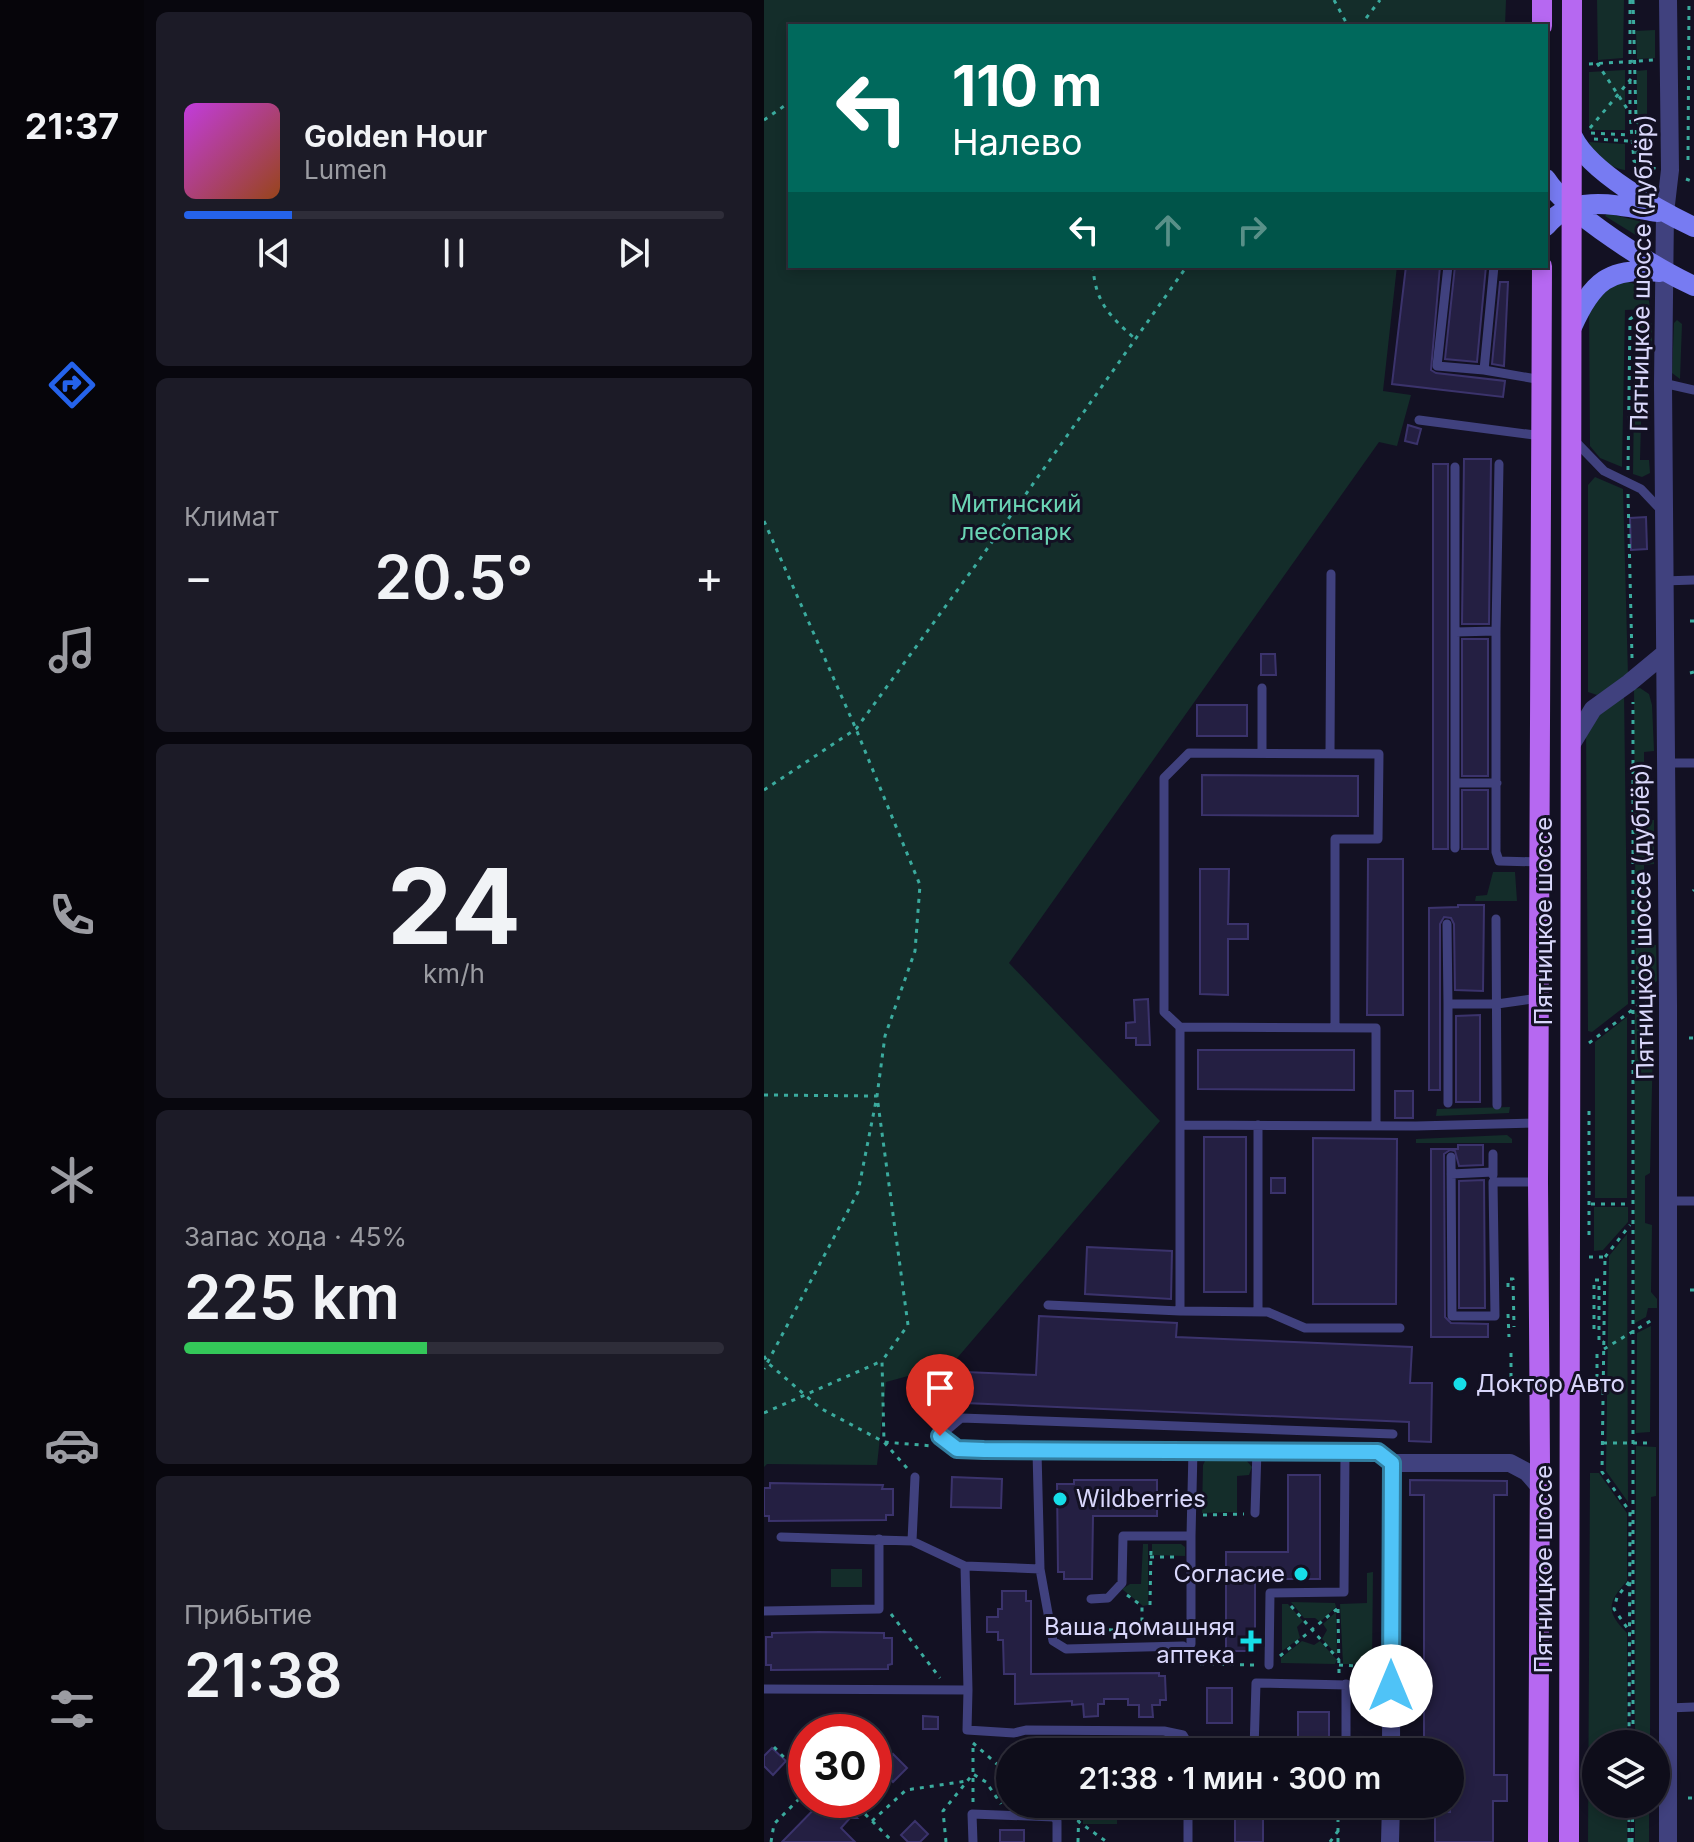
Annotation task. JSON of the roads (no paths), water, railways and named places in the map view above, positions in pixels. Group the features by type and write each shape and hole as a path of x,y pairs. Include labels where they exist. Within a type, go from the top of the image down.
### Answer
{"main road":[{"path":"1542,0 1542,24"},
{"name":"Пятницкое шоссе","path":"1569,1842 1571,207 1581,135 1572,0"},
{"path":"1581,135 1595,165 1665,213 1694,227"},
{"path":"1548,181 1571,207 1664,272 1694,286"},
{"path":"1548,224 1571,207 1605,203 1665,213"},
{"name":"Пятницкое шоссе","path":"1538,1842 1542,268"},
{"path":"1572,327 1587,296 1600,282 1614,274 1636,269 1664,272"}],"street":[{"name":"Пятницкое шоссе (дублёр)","path":"1668,0 1676,170 1665,213 1663,319 1669,1201 1668,1842"},
{"path":"1571,745 1593,709 1664,654"},
{"path":"1510,1463 1527,1453 1540,1436"},
{"path":"1391,1738 1392,1463 1510,1463 1527,1472 1540,1487"},
{"path":"1390,1842 1391,1818"}],"lane":[{"path":"1448,268 1437,366 1542,380"},
{"path":"1484,370 1494,268"},
{"path":"1663,383 1694,390"},
{"path":"1419,420 1542,436"},
{"path":"1573,438 1604,471 1641,489 1663,513"},
{"path":"1499,464 1496,852 1499,861 1540,862"},
{"path":"1455,467 1455,848"},
{"path":"1330,754 1331,574"},
{"path":"1663,581 1694,580"},
{"path":"1455,632 1496,631"},
{"path":"1262,688 1262,753"},
{"path":"1335,1028 1335,839 1378,839 1379,754 1189,753 1164,778 1164,1012 1180,1027 1335,1028 1376,1028 1376,1126"},
{"path":"1665,763 1694,763"},
{"path":"1455,783 1497,783"},
{"path":"1496,919 1497,1105"},
{"path":"1447,924 1448,1103"},
{"path":"1448,1004 1497,1004 1539,998"},
{"path":"1180,1027 1180,1311"},
{"path":"1180,1125 1539,1123"},
{"path":"1258,1125 1258,1312"},
{"path":"1451,1157 1452,1316 1495,1316 1493,1154"},
{"path":"1451,1174 1538,1182"},
{"path":"1669,1201 1694,1201"},
{"path":"1048,1305 1268,1312 1305,1328 1400,1328"},
{"path":"1392,1463 1378,1452 1037,1452 957,1449 940,1436 961,1418 1393,1434"},
{"path":"1037,1452 1040,1569 1053,1641 1066,1649 1187,1645 1193,1450"},
{"path":"1255,1513 1257,1450"},
{"path":"1269,1665 1270,1593 1344,1592 1345,1451"},
{"path":"912,1541 915,1477"},
{"path":"1091,1599 1108,1598 1122,1583 1123,1536 1191,1536"},
{"path":"781,1537 912,1541 965,1566 1040,1569"},
{"path":"764,1611 879,1609 879,1539"},
{"path":"965,1566 967,1730 1014,1733 1026,1730 1164,1731 1185,1738"},
{"path":"1254,1738 1256,1683 1391,1686"},
{"path":"1342,1683 1345,1738"},
{"path":"764,1689 968,1690"},
{"path":"1668,1708 1694,1707"},
{"path":"973,1842 972,1814 1054,1817 1057,1821 1057,1842"},
{"path":"1188,1818 1188,1842"}],"place":[{"name":"Доктор Авто","path":"1460,1384"},
{"name":"Wildberries","path":"1060,1499"},
{"name":"Согласие","path":"1301,1574"},
{"name":"Ваша домашняя аптека","path":"1251,1641"}],"park label":[{"name":"Митинский лесопарк","path":"1016,518"}]}
